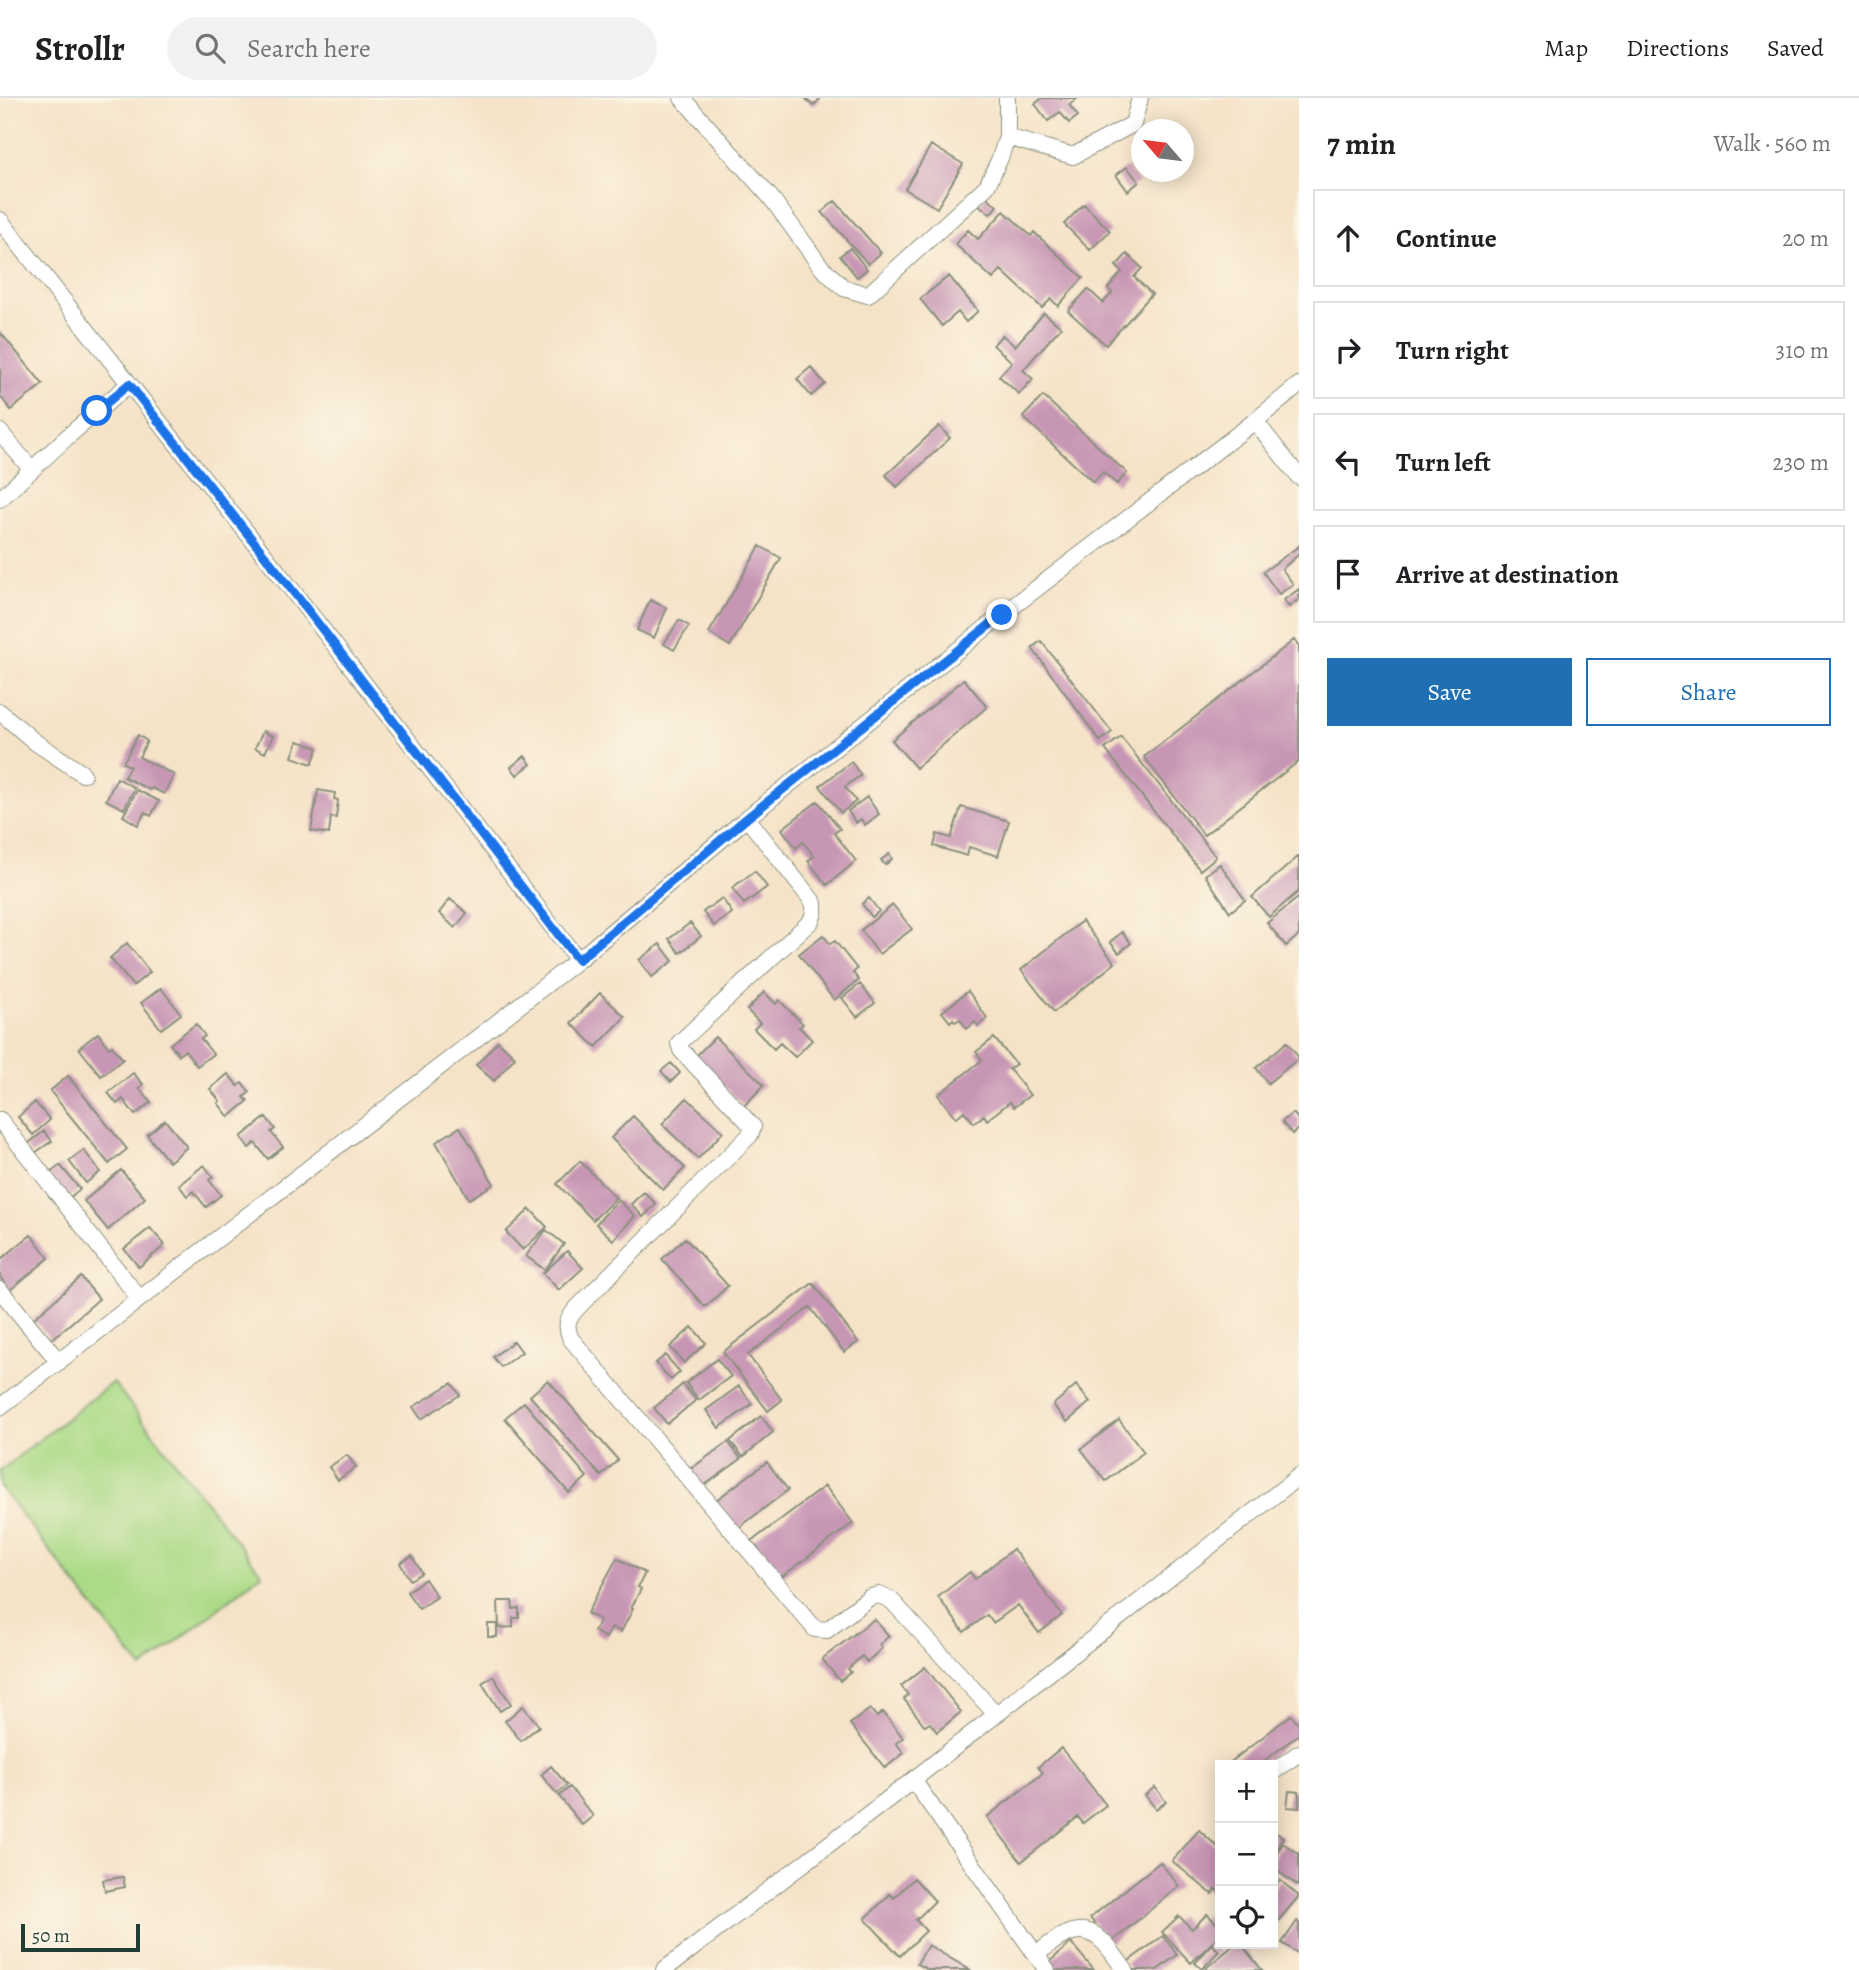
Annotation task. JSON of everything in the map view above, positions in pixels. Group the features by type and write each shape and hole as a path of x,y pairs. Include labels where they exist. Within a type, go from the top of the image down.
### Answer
{"street":[{"path":"682,98 772,199 822,268 844,288 868,295 987,186 1007,137 1007,98"},
{"path":"1007,137 1073,156 1133,124 1140,98"},
{"path":"0,220 578,960"},
{"path":"0,499 129,384"},
{"path":"0,1407 578,960 747,818 1002,615 1299,385"},
{"path":"1255,421 1299,477"},
{"path":"0,432 32,470"},
{"path":"0,712 34,742 83,774"},
{"path":"747,818 814,902 814,913 811,921 679,1043 681,1050 753,1127 745,1141 579,1306 569,1317 567,1329 580,1349 815,1629 827,1630 870,1597 879,1595 891,1600 996,1714"},
{"path":"0,1120 139,1298"},
{"path":"0,1290 59,1362"},
{"path":"674,1967 1299,1476"},
{"path":"1278,1768 1299,1753"},
{"path":"913,1780 1047,1970"},
{"path":"1036,1955 1054,1940 1080,1930 1088,1931 1101,1939 1125,1970"}],"green space":[{"path":"113,1382 262,1574 142,1669 0,1487 0,1471"}],"building":[{"path":"805,98 821,98 813,106"},
{"path":"1042,98 1078,98 1069,105 1078,116 1069,123 1060,112 1048,121 1035,104"},
{"path":"931,145 963,164 937,208 905,189"},
{"path":"1127,167 1131,172 1131,182 1139,182 1128,191 1116,175"},
{"path":"986,196 997,206 990,214 979,205"},
{"path":"835,201 881,253 868,264 822,212"},
{"path":"1084,204 1110,231 1090,250 1064,224"},
{"path":"1004,211 1031,236 1034,232 1083,278 1058,306 1051,299 1042,308 1001,270 993,279 955,244 968,230 978,239"},
{"path":"850,248 867,269 857,277 840,256"},
{"path":"1127,254 1142,268 1134,277 1152,294 1106,345 1068,311 1088,289 1103,303 1112,293 1108,288 1122,272 1116,266"},
{"path":"949,276 978,311 966,322 958,312 942,326 920,299"},
{"path":"1044,313 1061,327 1023,370 1033,379 1019,394 999,376 1012,362 993,345 1002,335 1015,346"},
{"path":"0,332 43,384 11,410 0,396"},
{"path":"811,367 825,384 811,396 797,379"},
{"path":"1043,396 1127,473 1117,484 1103,472 1093,482 1023,417"},
{"path":"939,426 950,438 897,487 886,475"},
{"path":"760,546 781,558 730,646 709,633"},
{"path":"1299,546 1299,554 1282,569 1293,584 1279,594 1263,572"},
{"path":"1299,589 1299,599 1289,607 1284,600"},
{"path":"650,600 667,608 654,638 637,630"},
{"path":"679,620 689,626 674,650 664,644"},
{"path":"1294,640 1299,646 1299,761 1204,835 1144,757"},
{"path":"1041,641 1112,732 1100,741 1032,648"},
{"path":"964,679 987,707 916,768 892,740"},
{"path":"263,731 273,736 265,753 255,748"},
{"path":"138,735 147,741 139,757 174,775 164,794 124,777 130,766 123,763"},
{"path":"1121,737 1216,857 1200,870 1105,749"},
{"path":"298,741 318,748 312,764 292,757"},
{"path":"525,756 531,764 517,775 511,767"},
{"path":"851,762 861,775 845,787 856,801 841,813 820,786"},
{"path":"117,778 135,788 124,809 106,800"},
{"path":"137,790 159,801 151,816 145,812 138,825 123,816"},
{"path":"318,790 335,793 334,799 338,800 336,818 331,817 329,834 311,831"},
{"path":"867,797 879,814 865,825 861,819 856,823 848,811"},
{"path":"818,801 840,829 834,833 856,861 827,885 808,861 814,856 803,842 796,848 782,829"},
{"path":"961,807 1009,821 998,856 969,847 967,856 934,846 937,834 951,838"},
{"path":"889,854 892,859 885,865 881,860"},
{"path":"1299,856 1299,891 1269,917 1252,897"},
{"path":"1220,864 1245,900 1230,912 1205,875"},
{"path":"755,871 767,887 744,904 732,888"},
{"path":"1299,897 1299,935 1286,946 1267,923"},
{"path":"722,898 732,913 714,926 703,912"},
{"path":"869,898 879,911 872,917 862,904"},
{"path":"450,899 467,913 455,928 439,913"},
{"path":"893,905 912,929 879,954 861,930"},
{"path":"1082,921 1115,963 1054,1012 1021,970"},
{"path":"690,923 701,936 680,953 669,939"},
{"path":"1122,932 1131,943 1119,953 1110,942"},
{"path":"823,935 830,944 835,941 857,969 853,973 859,980 834,1000 799,954"},
{"path":"127,943 150,972 133,986 110,958"},
{"path":"660,944 673,961 652,977 639,960"},
{"path":"860,984 875,1003 857,1017 842,998"},
{"path":"161,988 181,1014 161,1029 141,1003"},
{"path":"968,991 987,1018 978,1026 975,1022 967,1029 960,1019 950,1022 942,1012"},
{"path":"764,992 776,1004 779,1000 803,1024 799,1027 812,1040 795,1057 780,1043 774,1049 754,1029 760,1023 747,1010"},
{"path":"600,993 625,1017 596,1047 571,1023"},
{"path":"196,1024 205,1036 201,1039 213,1054 197,1066 185,1050 179,1055 170,1044"},
{"path":"98,1033 109,1048 112,1046 123,1059 101,1076 79,1048"},
{"path":"715,1037 764,1085 744,1106 695,1057"},
{"path":"994,1038 1016,1064 1009,1069 1030,1095 1014,1107 1010,1102 987,1120 984,1115 974,1123 964,1111 956,1118 938,1095 982,1060 976,1052"},
{"path":"498,1041 515,1057 494,1081 476,1065"},
{"path":"1287,1042 1299,1058 1268,1083 1256,1068"},
{"path":"671,1063 680,1073 671,1082 661,1071"},
{"path":"133,1073 143,1084 139,1088 151,1102 135,1115 123,1099 117,1104 108,1093"},
{"path":"228,1074 238,1086 242,1083 250,1092 244,1097 248,1101 229,1117 210,1089"},
{"path":"68,1076 127,1149 109,1164 50,1091"},
{"path":"687,1098 723,1132 698,1159 662,1124"},
{"path":"35,1102 50,1120 33,1135 18,1117"},
{"path":"1293,1113 1299,1120 1299,1128 1292,1134 1282,1122"},
{"path":"633,1116 685,1168 663,1190 611,1138"},
{"path":"266,1117 275,1129 271,1132 283,1147 268,1159 255,1143 249,1148 241,1137"},
{"path":"165,1120 187,1147 169,1162 147,1135"},
{"path":"460,1127 494,1184 469,1199 436,1142"},
{"path":"44,1131 52,1141 32,1155 25,1146"},
{"path":"84,1150 100,1172 86,1183 69,1161"},
{"path":"580,1161 616,1198 593,1220 557,1184"},
{"path":"60,1165 80,1189 68,1199 48,1175"},
{"path":"204,1165 213,1177 209,1180 221,1195 206,1207 193,1191 187,1196 179,1185"},
{"path":"121,1170 145,1198 108,1230 84,1201"},
{"path":"644,1192 656,1204 643,1217 631,1204"},
{"path":"618,1200 635,1216 613,1240 596,1224"},
{"path":"530,1209 547,1227 523,1250 506,1232"},
{"path":"150,1228 165,1245 139,1267 124,1249"},
{"path":"546,1230 564,1244 545,1270 526,1256"},
{"path":"31,1235 49,1258 10,1290 0,1277 0,1260"},
{"path":"685,1238 728,1286 705,1307 662,1259"},
{"path":"567,1251 583,1268 559,1290 543,1273"},
{"path":"81,1277 99,1299 51,1340 33,1319"},
{"path":"813,1283 858,1342 844,1352 810,1307 748,1355 782,1400 768,1411 723,1352"},
{"path":"692,1327 706,1343 684,1363 670,1347"},
{"path":"514,1341 522,1352 501,1367 493,1357"},
{"path":"665,1355 680,1372 671,1380 656,1363"},
{"path":"717,1359 731,1376 699,1400 686,1383"},
{"path":"548,1380 618,1460 601,1476 530,1396"},
{"path":"452,1383 460,1395 421,1419 413,1407"},
{"path":"683,1384 696,1400 667,1424 654,1408"},
{"path":"1076,1385 1090,1402 1067,1422 1053,1405"},
{"path":"739,1386 752,1404 719,1428 706,1410"},
{"path":"524,1402 587,1477 569,1493 505,1418"},
{"path":"761,1416 773,1432 743,1457 730,1441"},
{"path":"1119,1420 1144,1452 1106,1481 1081,1449"},
{"path":"728,1442 741,1459 698,1490 685,1473"},
{"path":"347,1455 356,1467 338,1480 329,1467"},
{"path":"767,1462 788,1490 737,1529 715,1501"},
{"path":"825,1486 853,1523 776,1581 748,1544"},
{"path":"1013,1549 1062,1615 1039,1633 1018,1605 993,1623 987,1615 964,1632 938,1597 970,1572 975,1579"},
{"path":"412,1556 422,1573 410,1580 400,1563"},
{"path":"617,1558 645,1573 638,1587 641,1589 631,1608 633,1609 621,1632 612,1627 606,1638 594,1631 600,1620 587,1613"},
{"path":"425,1579 437,1597 419,1609 407,1592"},
{"path":"498,1601 512,1601 513,1609 519,1608 519,1618 513,1618 513,1627 499,1628"},
{"path":"874,1619 889,1636 879,1645 882,1648 867,1662 862,1656 848,1669 851,1672 840,1681 822,1659"},
{"path":"488,1624 497,1624 497,1637 488,1637"},
{"path":"925,1667 961,1712 937,1732 930,1723 925,1726 904,1699 908,1695 901,1686"},
{"path":"493,1676 511,1704 500,1711 482,1683"},
{"path":"523,1706 539,1726 521,1741 505,1721"},
{"path":"870,1709 877,1717 883,1712 903,1738 896,1743 904,1753 885,1768 850,1724"},
{"path":"1291,1715 1299,1725 1299,1734 1265,1760 1233,1760"},
{"path":"1061,1748 1106,1805 1083,1823 1078,1817 1021,1862 987,1817 1043,1773 1038,1767"},
{"path":"551,1766 567,1785 557,1794 541,1775"},
{"path":"570,1787 593,1816 582,1825 559,1796"},
{"path":"1155,1787 1166,1802 1156,1809 1145,1795"},
{"path":"1289,1791 1299,1792 1299,1808 1287,1807"},
{"path":"1199,1830 1215,1844 1215,1890 1212,1894 1172,1861"},
{"path":"1278,1834 1283,1837 1278,1846"},
{"path":"1283,1843 1299,1854 1299,1886 1278,1871 1278,1850"},
{"path":"1160,1862 1179,1886 1110,1943 1090,1918"},
{"path":"123,1877 125,1887 105,1891 103,1880"},
{"path":"914,1878 935,1901 916,1920 926,1931 900,1956 865,1919 890,1894 894,1898"},
{"path":"1280,1880 1299,1896 1278,1921 1278,1886"},
{"path":"1207,1914 1215,1922 1215,1940 1191,1963 1162,1932 1179,1916 1192,1929"},
{"path":"1297,1921 1299,1923 1299,1954 1282,1943"},
{"path":"1163,1936 1177,1955 1157,1970 1131,1970 1126,1963"},
{"path":"1071,1943 1094,1970 1051,1970 1047,1964"},
{"path":"1212,1944 1219,1951 1202,1969 1195,1963"},
{"path":"928,1945 970,1970 928,1970 917,1964"},
{"path":"1229,1949 1245,1949 1262,1970 1207,1970 1206,1968"}],"route":[{"path":"97,411 129,384 578,960 747,818 1002,615"}]}
